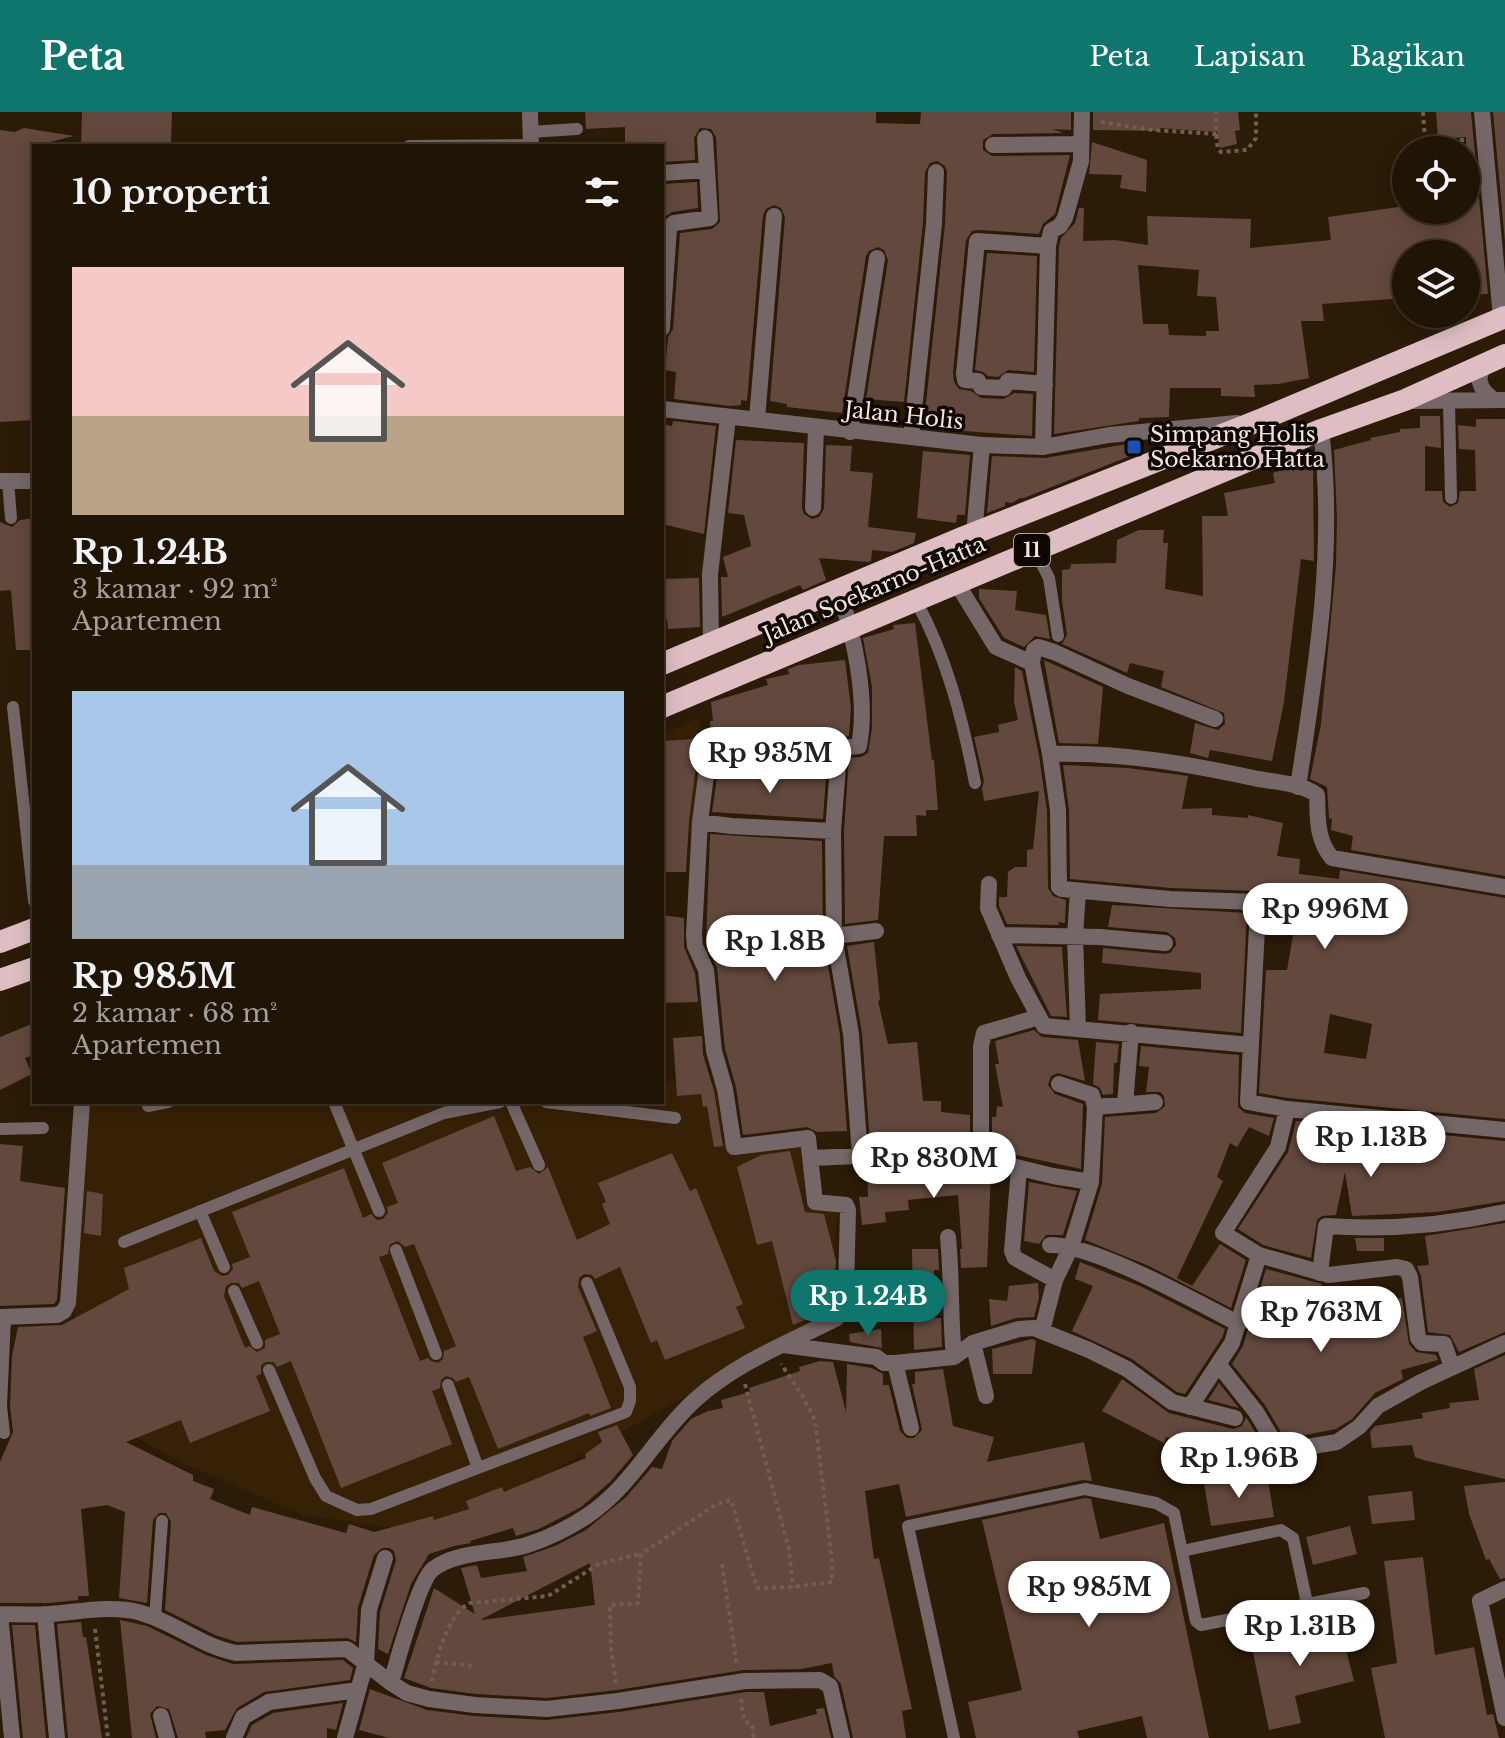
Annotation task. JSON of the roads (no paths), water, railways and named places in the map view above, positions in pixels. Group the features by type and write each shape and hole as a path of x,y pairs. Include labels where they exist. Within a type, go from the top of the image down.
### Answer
{"highway":[{"name":"Jalan Soekarno-Hatta","path":"664,663 1503,318"},
{"name":"Jalan Soekarno-Hatta","path":"664,706 1321,430 1405,400 1497,358"},
{"path":"0,942 32,930"},
{"path":"0,980 32,969"}],"street":[{"path":"530,112 530,141"},
{"path":"1482,112 1503,318"},
{"path":"1043,447 1048,246 1051,231 1060,226 1065,218 1081,161 1082,116"},
{"path":"664,299 669,228 674,223 710,218 705,138"},
{"path":"993,145 1081,144"},
{"path":"664,173 707,170"},
{"path":"911,437 934,224 936,172"},
{"path":"757,419 774,216"},
{"path":"1045,384 1008,381 1004,388 981,387 978,381 965,380 964,374 977,241 1048,246"},
{"path":"850,432 877,258"},
{"path":"1497,358 1479,374 1479,382 1481,389 1500,400"},
{"path":"1405,400 1500,400"},
{"name":"Jalan Holis","path":"664,409 850,432 982,445 1043,447 1109,435 1260,420"},
{"path":"711,643 710,574 728,417"},
{"path":"813,508 816,428"},
{"path":"1298,787 1327,561 1321,430"},
{"path":"1141,433 1155,436 1161,449 1154,462 1148,465"},
{"path":"974,534 982,445"},
{"path":"4,481 32,481"},
{"path":"956,582 996,647 1032,663"},
{"path":"839,592 851,627 859,679 860,740 859,746 837,748 833,831 834,936 851,1034 860,1155"},
{"path":"1215,719 1128,686 1054,652 1038,647 1034,650 1032,663 1050,754 1059,822 1058,884 1062,889 1078,891 1256,902 1246,1099 1251,1103 1505,1130"},
{"path":"1050,754 1126,755 1298,787 1317,795 1317,827 1324,847 1332,858 1505,887"},
{"path":"391,1683 413,1611 430,1572 452,1560 526,1546 560,1533 590,1514 642,1465 673,1421 696,1398 740,1365 837,1318 846,1289 848,1210 846,1205 815,1202 808,1138 737,1148 733,1144 725,1089 714,1051 706,970 695,946 700,822 708,760 838,766"},
{"path":"700,822 833,831"},
{"path":"989,884 988,908 1018,978 1044,1026 1250,1045"},
{"path":"1078,891 1075,936 1078,1029"},
{"path":"834,936 876,931"},
{"path":"999,935 1075,936 1165,943"},
{"path":"981,1158 981,1046 984,1033 1039,1017"},
{"path":"1125,1104 1131,1032"},
{"path":"1042,1331 1055,1280 1071,1247 1091,1182 1095,1107 1092,1095 1059,1084"},
{"path":"1095,1107 1155,1102"},
{"path":"3,1317 57,1315 64,1311 68,1303 82,1104"},
{"path":"1287,1109 1278,1147 1223,1233 1259,1255 1329,1275 1397,1267 1406,1269 1410,1277 1418,1338 1422,1343 1444,1344 1452,1367"},
{"path":"811,1158 927,1153 981,1158 1019,1169 1091,1182"},
{"path":"1019,1169 1012,1251 1015,1258 1055,1280"},
{"path":"1320,1273 1326,1226 1373,1229 1473,1219 1505,1212"},
{"path":"948,1237 954,1357"},
{"path":"1050,1245 1071,1247 1120,1266 1239,1324"},
{"path":"1190,1407 1229,1350 1259,1255"},
{"path":"776,1347 876,1357 884,1363 895,1363 954,1357 973,1343 1027,1327 1114,1363 1172,1402 1235,1418"},
{"path":"973,1343 986,1396"},
{"path":"1218,1364 1256,1412 1279,1450 1283,1451 1337,1442 1359,1427 1378,1406 1505,1343"},
{"path":"895,1363 911,1428"},
{"path":"345,1738 366,1662 369,1610 385,1558"},
{"path":"1505,1589 1480,1601 1505,1718"},
{"path":"12,1738 0,1614 117,1609 155,1618 200,1642 236,1653 347,1649 407,1693 475,1705 547,1709 738,1682 820,1680 830,1686 842,1738"},
{"path":"45,1614 57,1738"},
{"path":"234,1738 243,1717 269,1702 358,1690"},
{"path":"161,1716 167,1738"}],"lane":[{"path":"457,144 530,141 577,129"},
{"path":"1449,402 1451,498"},
{"path":"4,481 11,518"},
{"path":"1034,549 1049,578 1058,636"},
{"path":"916,601 930,625 963,723 975,783"},
{"path":"13,707 32,883"},
{"path":"148,1106 158,1104"},
{"path":"335,1104 379,1211"},
{"path":"124,1242 444,1113 490,1104"},
{"path":"512,1104 539,1165"},
{"path":"562,1104 675,1118"},
{"path":"0,1129 43,1128"},
{"path":"200,1211 224,1267"},
{"path":"396,1250 436,1354"},
{"path":"269,1370 315,1478 326,1496 357,1510 371,1509 626,1412 630,1387 587,1283"},
{"path":"234,1291 257,1343"},
{"path":"3,1317 1,1406 4,1433"},
{"path":"448,1385 478,1468"},
{"path":"954,1738 908,1526 1085,1489 1156,1503 1174,1513 1196,1621 1201,1625 1364,1593"},
{"path":"155,1618 162,1521"},
{"path":"1182,1551 1281,1530 1293,1538 1307,1603"}],"place":[{"name":"Simpang Holis Soekarno Hatta","path":"1134,447"}]}
